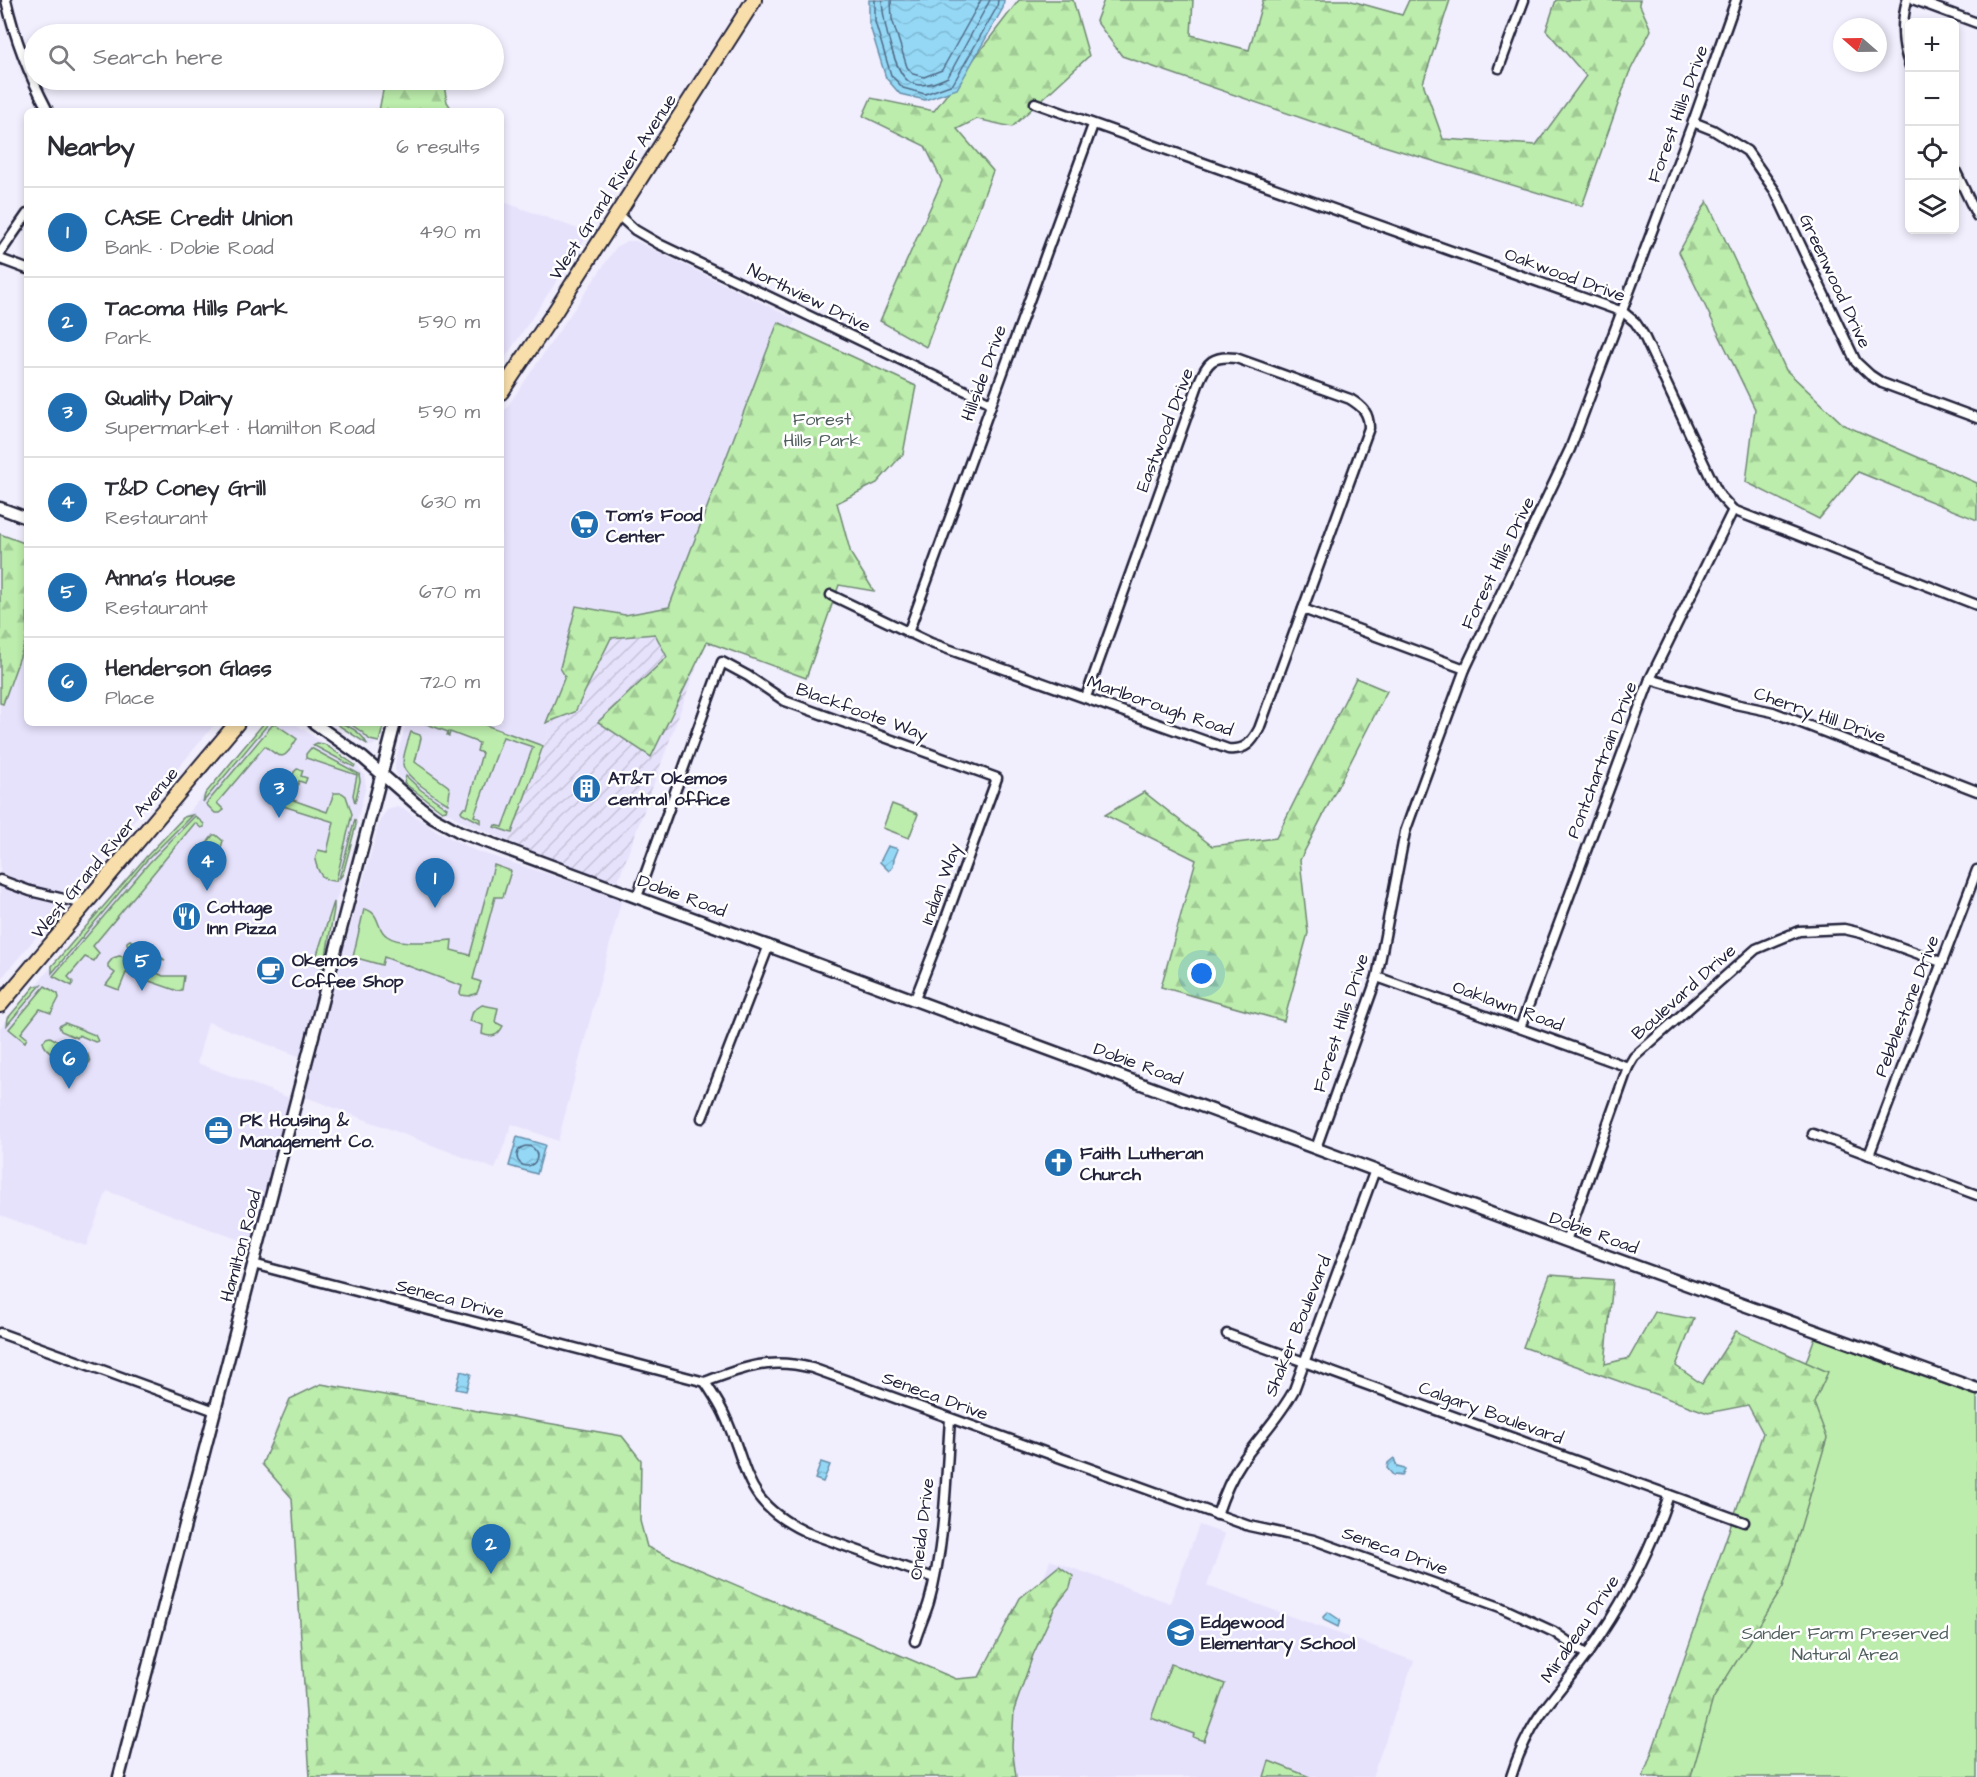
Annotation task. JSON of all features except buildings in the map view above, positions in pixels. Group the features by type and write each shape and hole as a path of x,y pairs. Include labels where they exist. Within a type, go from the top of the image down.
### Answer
{"main road":[{"name":"West Grand River Avenue","path":"504,388 754,0"},
{"name":"West Grand River Avenue","path":"0,1005 234,726"}],"street":[{"path":"6,0 14,35 24,60"},
{"path":"1499,68 1524,0"},
{"name":"Forest Hills Drive","path":"1317,1148 1377,977 1406,832 1465,669 1570,449 1623,312 1736,0"},
{"path":"1905,47 1902,36 1907,0"},
{"path":"1915,0 1977,23"},
{"path":"37,90 46,108"},
{"name":"Oakwood Drive","path":"1035,103 1623,312 1635,322 1643,334 1714,485 1720,496 1733,510"},
{"name":"Greenwood Drive","path":"1693,122 1713,130 1747,151 1775,191 1856,362 1882,383 1977,418"},
{"name":"Hillside Drive","path":"908,633 1093,125"},
{"path":"1959,178 1977,216"},
{"name":"Northview Drive","path":"617,214 635,230 653,241 991,404"},
{"path":"0,253 24,218"},
{"path":"0,259 24,268"},
{"name":"Eastwood Drive","path":"1086,697 1199,382 1208,364 1220,357 1236,358 1350,399 1361,406 1369,418 1369,428 1303,609"},
{"path":"0,508 24,517"},
{"path":"1733,510 1977,605"},
{"name":"Pontchartrain Drive","path":"1520,1028 1650,679 1733,510"},
{"name":"Marlborough Road","path":"831,595 931,643 1234,750 1247,746 1253,741 1259,729 1303,609"},
{"path":"1303,609 1465,669"},
{"name":"Blackfoote Way","path":"636,897 722,663 748,676 785,701 997,778"},
{"name":"Cherry Hill Drive","path":"1650,679 1735,704 1773,712 1977,791"},
{"name":"Dobie Road","path":"318,726 362,757 399,791 433,817 459,832 1566,1241 1977,1389"},
{"name":"Hamilton Road","path":"119,1777 395,726"},
{"name":"Indian Way","path":"915,999 997,778"},
{"name":"Pebblestone Drive","path":"1869,1155 1977,870"},
{"path":"0,880 30,891 86,904"},
{"name":"Boulevard Drive","path":"1566,1241 1628,1067 1634,1057 1756,949 1799,931 1844,929 1941,962"},
{"path":"702,1118 769,945"},
{"name":"Oaklawn Road","path":"1377,977 1628,1067"},
{"path":"1813,1134 1977,1194"},
{"name":"Shaker Boulevard","path":"1217,1515 1234,1475 1248,1453 1278,1417 1294,1390 1375,1170"},
{"name":"Seneca Drive","path":"253,1264 705,1382 753,1365 789,1363 812,1368 1217,1515 1249,1526 1314,1540 1500,1607 1546,1628 1587,1655"},
{"path":"0,1333 215,1411"},
{"name":"Calgary Boulevard","path":"1227,1334 1744,1522"},
{"path":"705,1382 725,1414 745,1474 755,1492 776,1514 789,1524 806,1532 934,1578"},
{"name":"Oneida Drive","path":"915,1641 929,1603 934,1578 942,1525 950,1419"},
{"name":"Mirabeau Drive","path":"1514,1776 1524,1744 1535,1723 1587,1655 1635,1578 1654,1537 1669,1495"}],"shaded area":[{"path":"504,202 589,233 504,360"},
{"path":"627,241 636,241 795,319 678,640 594,610 509,841 465,823 430,803 398,776 395,763 405,726 504,726 504,412 617,246"},
{"path":"594,610 703,649 617,884 586,874 509,841"},
{"path":"24,645 24,726 213,726 0,980 0,703 3,704"},
{"path":"261,726 298,726 358,767 364,775 366,786 334,909 324,968 301,1057 208,1022 197,1063 290,1098 253,1245 107,1191 86,1246 0,1215 0,1028 146,857 181,821"},
{"path":"338,726 383,726 379,742 372,746 366,745"},
{"path":"397,807 476,851 622,898 558,1141 512,1124 495,1169 303,1096 380,820 387,810"},
{"name":"Edgewood Elementary School","path":"1199,1525 1225,1534 1207,1586 1414,1661 1372,1777 973,1777 1050,1560 1170,1603"}],"green space":[{"path":"1019,0 1073,0 1089,56 1012,127 977,119 957,129 993,171 926,347 880,321 942,181 925,146 863,116 871,98 934,111"},
{"path":"1104,0 1193,0 1191,35 1249,50 1263,0 1348,0 1402,15 1409,0 1450,0 1423,83 1443,139 1536,145 1586,76 1546,30 1556,0 1640,0 1639,3 1651,30 1629,73 1582,206 1374,143 1122,56 1096,21"},
{"path":"383,90 445,90 447,102 451,108 380,108"},
{"path":"1707,201 1786,370 1844,425 1977,483 1977,520 1858,472 1819,519 1746,482 1755,409 1679,252"},
{"name":"Forest Hills Park","path":"778,322 916,386 903,454 877,483 837,503 851,554 874,591 839,585 806,678 707,642 651,757 598,722 667,657 655,634 611,638 575,712 546,723 565,676 560,668 576,606 625,615 669,607"},
{"path":"0,534 24,543 24,645 3,704 0,703"},
{"path":"1356,678 1387,691 1300,860 1308,933 1284,1021 1161,987 1196,860 1105,815 1144,792 1212,846 1276,838"},
{"path":"262,726 266,726 203,802 205,794"},
{"path":"271,726 278,726 297,739 283,756 265,746 217,803 224,810 220,813 215,813 206,804"},
{"path":"340,726 354,729 367,744"},
{"path":"353,726 383,726 379,742 370,740"},
{"path":"432,726 488,726 543,746 512,833 494,827 495,825 503,827 533,747 503,737 474,816 481,819 481,823 461,811 467,808 482,753 477,751 479,743 450,732 449,736 448,732"},
{"path":"411,732 420,735 421,738 415,762 448,786 450,790 448,804 422,786 405,769 404,756"},
{"path":"324,744 355,765 354,767 313,745"},
{"path":"311,748 359,774 360,781 355,803 353,795 357,775 306,758"},
{"path":"297,769 303,770 301,776 307,778 305,783 299,781 293,800 327,812 334,793 342,793 346,796 352,814 336,881 327,880 321,875 315,860 318,850 327,852 334,822 283,806"},
{"path":"406,776 421,790 447,808 446,810 442,811 408,786 404,782"},
{"path":"892,804 918,814 909,838 883,828"},
{"path":"192,815 146,861 52,973 52,966 146,857 184,817"},
{"path":"195,816 204,824 204,827 201,828 195,823 93,946 99,953 94,961 85,957 68,977 73,982 72,986 53,976 149,863"},
{"path":"355,819 356,825 343,874 339,879"},
{"path":"213,835 223,841 218,857 205,846"},
{"path":"494,865 511,871 503,897 495,897 473,979 481,982 477,993 469,996 461,995 462,986 384,957 382,965 353,957 364,909 373,913 383,933 393,939 418,942 452,940 451,950 470,955"},
{"path":"334,902 334,909 324,968 314,964"},
{"path":"130,940 144,949 146,946 165,960 132,950 127,945"},
{"path":"119,956 163,976 184,976 182,990 178,991 126,973 119,990 106,985 115,973 108,968 108,964 113,958"},
{"path":"41,985 7,1025 8,1018 35,986"},
{"path":"45,986 58,994 59,998 51,1013 40,1009 21,1033 27,1038 25,1042 9,1029"},
{"path":"482,1005 498,1008 495,1022 503,1026 494,1035 482,1034 483,1025 470,1021 473,1011"},
{"path":"65,1023 95,1035 98,1041 95,1042 79,1035 77,1038 61,1031 59,1026"},
{"path":"50,1037 73,1049 71,1054 86,1060 88,1055 90,1062 82,1065 53,1054 43,1042"},
{"path":"1550,1275 1613,1280 1605,1364 1629,1358 1655,1312 1694,1319 1676,1366 1702,1384 1736,1331 1828,1372 1814,1403 1827,1438 1783,1587 1713,1699 1691,1777 1643,1777 1763,1433 1748,1405 1708,1413 1523,1347"},
{"name":"Sander Farm Preserved Natural Area","path":"1815,1337 1977,1396 1977,1777 1656,1777"},
{"path":"321,1384 622,1436 641,1460 640,1521 647,1547 956,1679 979,1677 1020,1598 1059,1566 1073,1576 1070,1588 1055,1607 1033,1655 1014,1710 1012,1747 1016,1777 310,1777 292,1498 262,1464 290,1399"},
{"path":"1171,1664 1225,1684 1204,1741 1193,1737 1194,1734 1151,1718"},
{"path":"1269,1761 1310,1777 1264,1777"}],"water":[{"path":"869,0 1004,0 1003,8 957,89 925,100 900,94 886,78 869,23"},
{"path":"888,846 898,849 893,867 889,871 880,862"},
{"path":"517,1137 545,1145 537,1174 509,1166"},
{"path":"461,1371 471,1374 466,1391 456,1389"},
{"path":"1394,1458 1397,1467 1405,1469 1402,1476 1393,1475 1387,1468 1388,1463"},
{"path":"821,1462 830,1465 823,1482 815,1479"},
{"path":"1328,1612 1340,1620 1338,1627 1324,1620 1323,1617"}],"place":[{"name":"Tom's Food Center","path":"585,525"},
{"name":"AT&T Okemos central office","path":"587,788"},
{"name":"Quality Dairy","path":"279,818"},
{"name":"T&D Coney Grill","path":"207,891"},
{"name":"CASE Credit Union","path":"435,908"},
{"name":"Cottage Inn Pizza","path":"186,917"},
{"name":"Okemos Coffee Shop","path":"271,970"},
{"name":"Anna's House","path":"142,991"},
{"name":"Henderson Glass","path":"69,1089"},
{"name":"PK Housing & Management Co.","path":"219,1130"},
{"name":"Faith Lutheran Church","path":"1059,1163"},
{"name":"Tacoma Hills Park","path":"491,1574"},
{"name":"Edgewood Elementary School","path":"1180,1632"}]}
